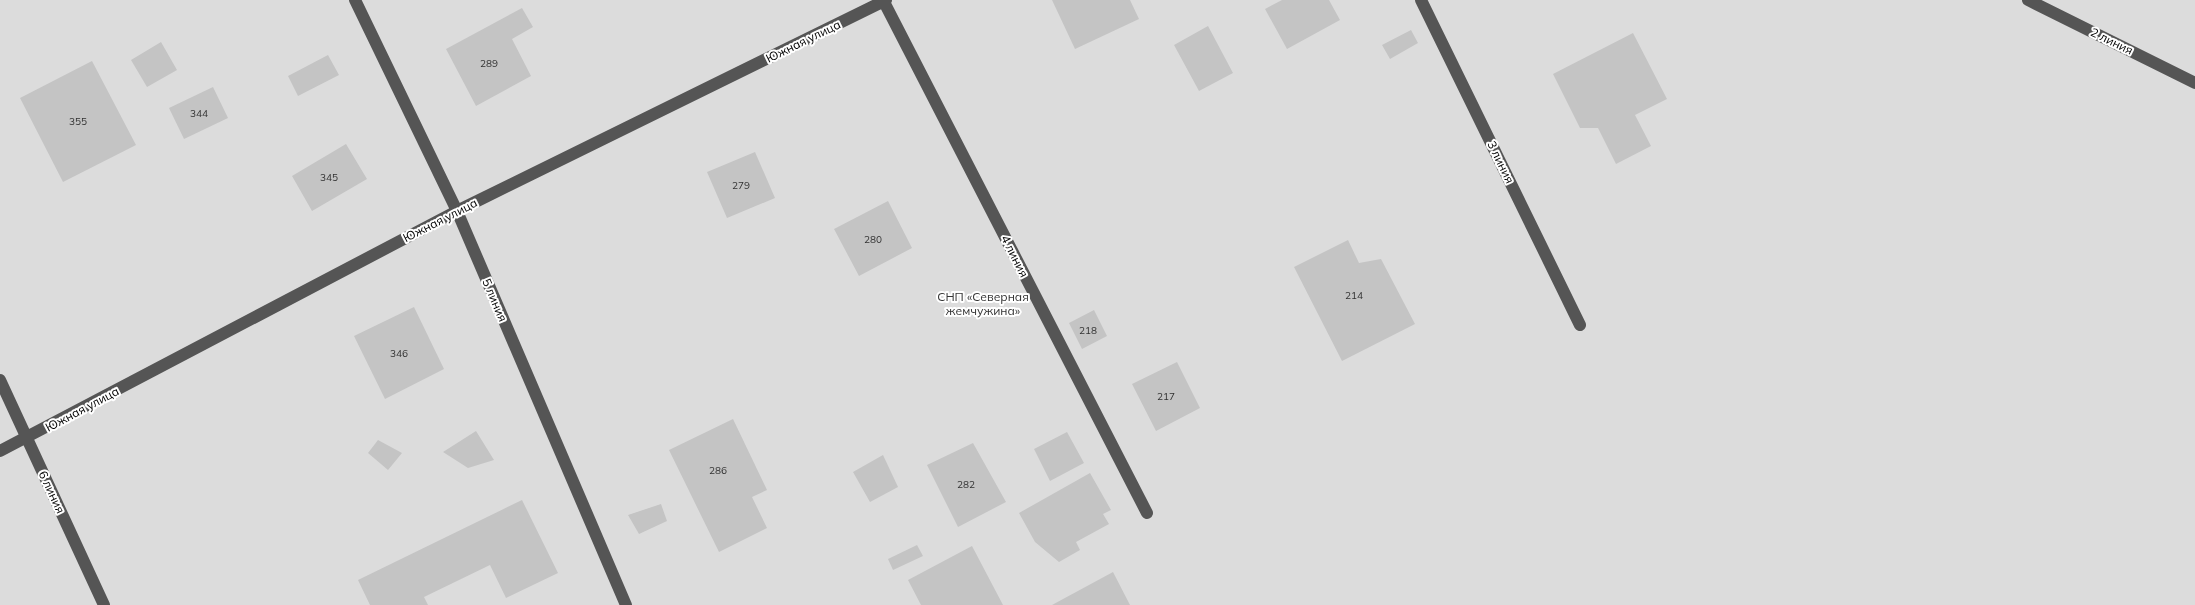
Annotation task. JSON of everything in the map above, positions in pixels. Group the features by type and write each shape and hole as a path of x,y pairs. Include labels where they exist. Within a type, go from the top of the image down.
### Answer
{"street":[{"name":"5 линия","path":"355,0 457,211 626,605"},
{"name":"Южная улица","path":"0,451 457,211 884,0"},
{"name":"4 линия","path":"884,0 1147,512"},
{"name":"3 линия","path":"1421,0 1580,325"},
{"name":"2 линия","path":"2028,0 2195,83"},
{"name":"6 линия","path":"0,380 104,605"}],"green space":[{"name":"СНП «Северная жемчужина»","path":"0,0 2195,0 2195,605 0,605"}],"building":[{"path":"1052,0 1130,0 1139,19 1075,49"},
{"path":"1282,0 1329,0 1340,20 1287,49 1265,9"},
{"path":"522,8 533,27 512,39 531,76 476,106 446,49"},
{"path":"1208,26 1233,73 1199,91 1174,45"},
{"path":"1411,30 1418,43 1390,59 1382,45"},
{"path":"1633,33 1667,99 1635,115 1651,146 1616,164 1598,128 1580,128 1553,74"},
{"path":"161,42 177,70 147,87 131,60"},
{"path":"328,55 339,75 298,96 288,76"},
{"path":"92,61 136,145 63,182 20,98"},
{"path":"213,87 228,118 184,139 169,108"},
{"path":"346,144 367,179 312,211 292,176"},
{"path":"755,152 775,198 727,218 707,172"},
{"path":"888,201 912,248 859,276 834,229"},
{"path":"1348,240 1359,263 1381,259 1415,324 1342,361 1294,267"},
{"path":"414,307 444,369 385,399 354,336"},
{"path":"1094,310 1107,336 1082,349 1069,323"},
{"path":"1177,362 1200,408 1156,431 1132,384"},
{"path":"733,419 767,490 752,497 767,528 719,552 669,450"},
{"path":"476,431 494,460 468,468 443,452"},
{"path":"1067,432 1084,463 1050,481 1034,449"},
{"path":"378,440 402,453 388,470 368,453"},
{"path":"973,443 1006,502 958,527 927,465"},
{"path":"883,455 898,487 870,502 853,472"},
{"path":"1090,473 1111,510 1103,514 1109,524 1076,542 1080,550 1059,562 1035,542 1019,513"},
{"path":"522,500 558,573 506,598 490,565 424,597 428,605 370,605 358,580"},
{"path":"661,504 667,521 639,534 628,515"},
{"path":"917,545 923,556 893,570 888,559"},
{"path":"972,546 1003,605 921,605 908,580"},
{"path":"1113,572 1130,605 1052,605"}]}
